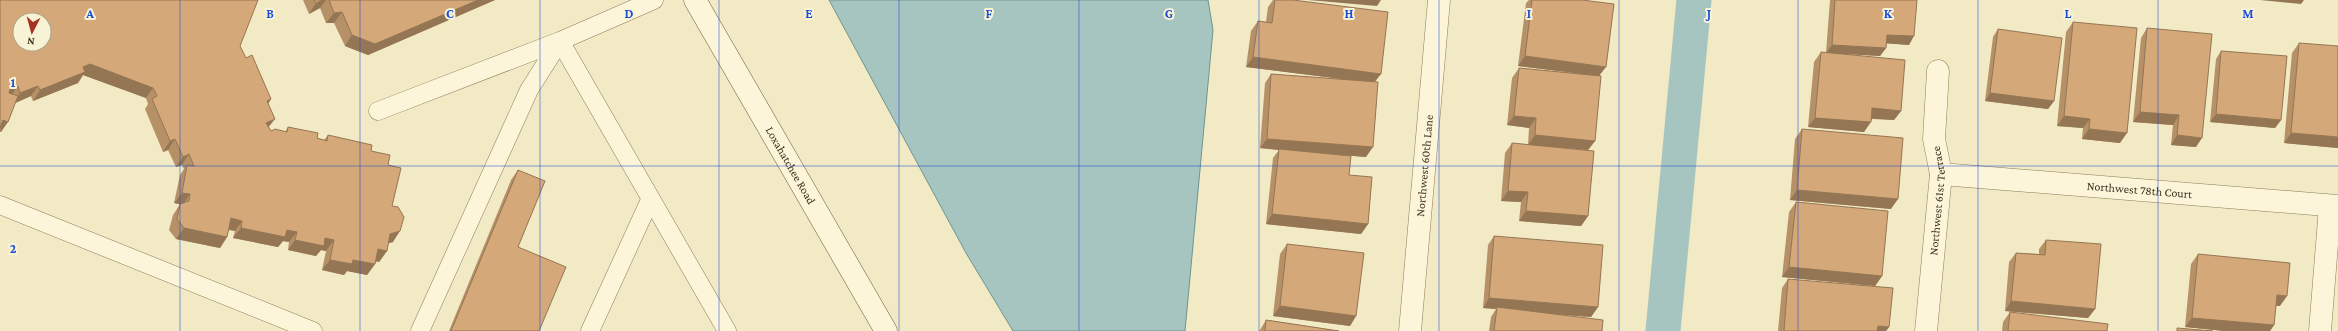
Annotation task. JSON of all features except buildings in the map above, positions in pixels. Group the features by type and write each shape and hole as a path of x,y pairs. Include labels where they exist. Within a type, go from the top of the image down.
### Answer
{"street":[{"name":"Loxahatchee Road","path":"695,0 886,331"},
{"name":"Northwest 60th Lane","path":"1410,331 1439,0"},
{"name":"Northwest 61st Terrace","path":"1926,331 1941,174 1934,139 1938,71"},
{"name":"Northwest 78th Court","path":"1941,174 2334,207"},
{"path":"2320,331 2334,207"}],"lane":[{"path":"378,111 560,41 654,0"},
{"path":"560,41 650,200 727,331"},
{"path":"420,331 529,90 560,41"},
{"path":"590,331 650,200"},
{"path":"0,205 313,331"}],"water":[{"path":"829,0 1208,0 1213,30 1185,331 1013,331 966,253"}],"waterway":[{"path":"1663,331 1694,0"}]}
